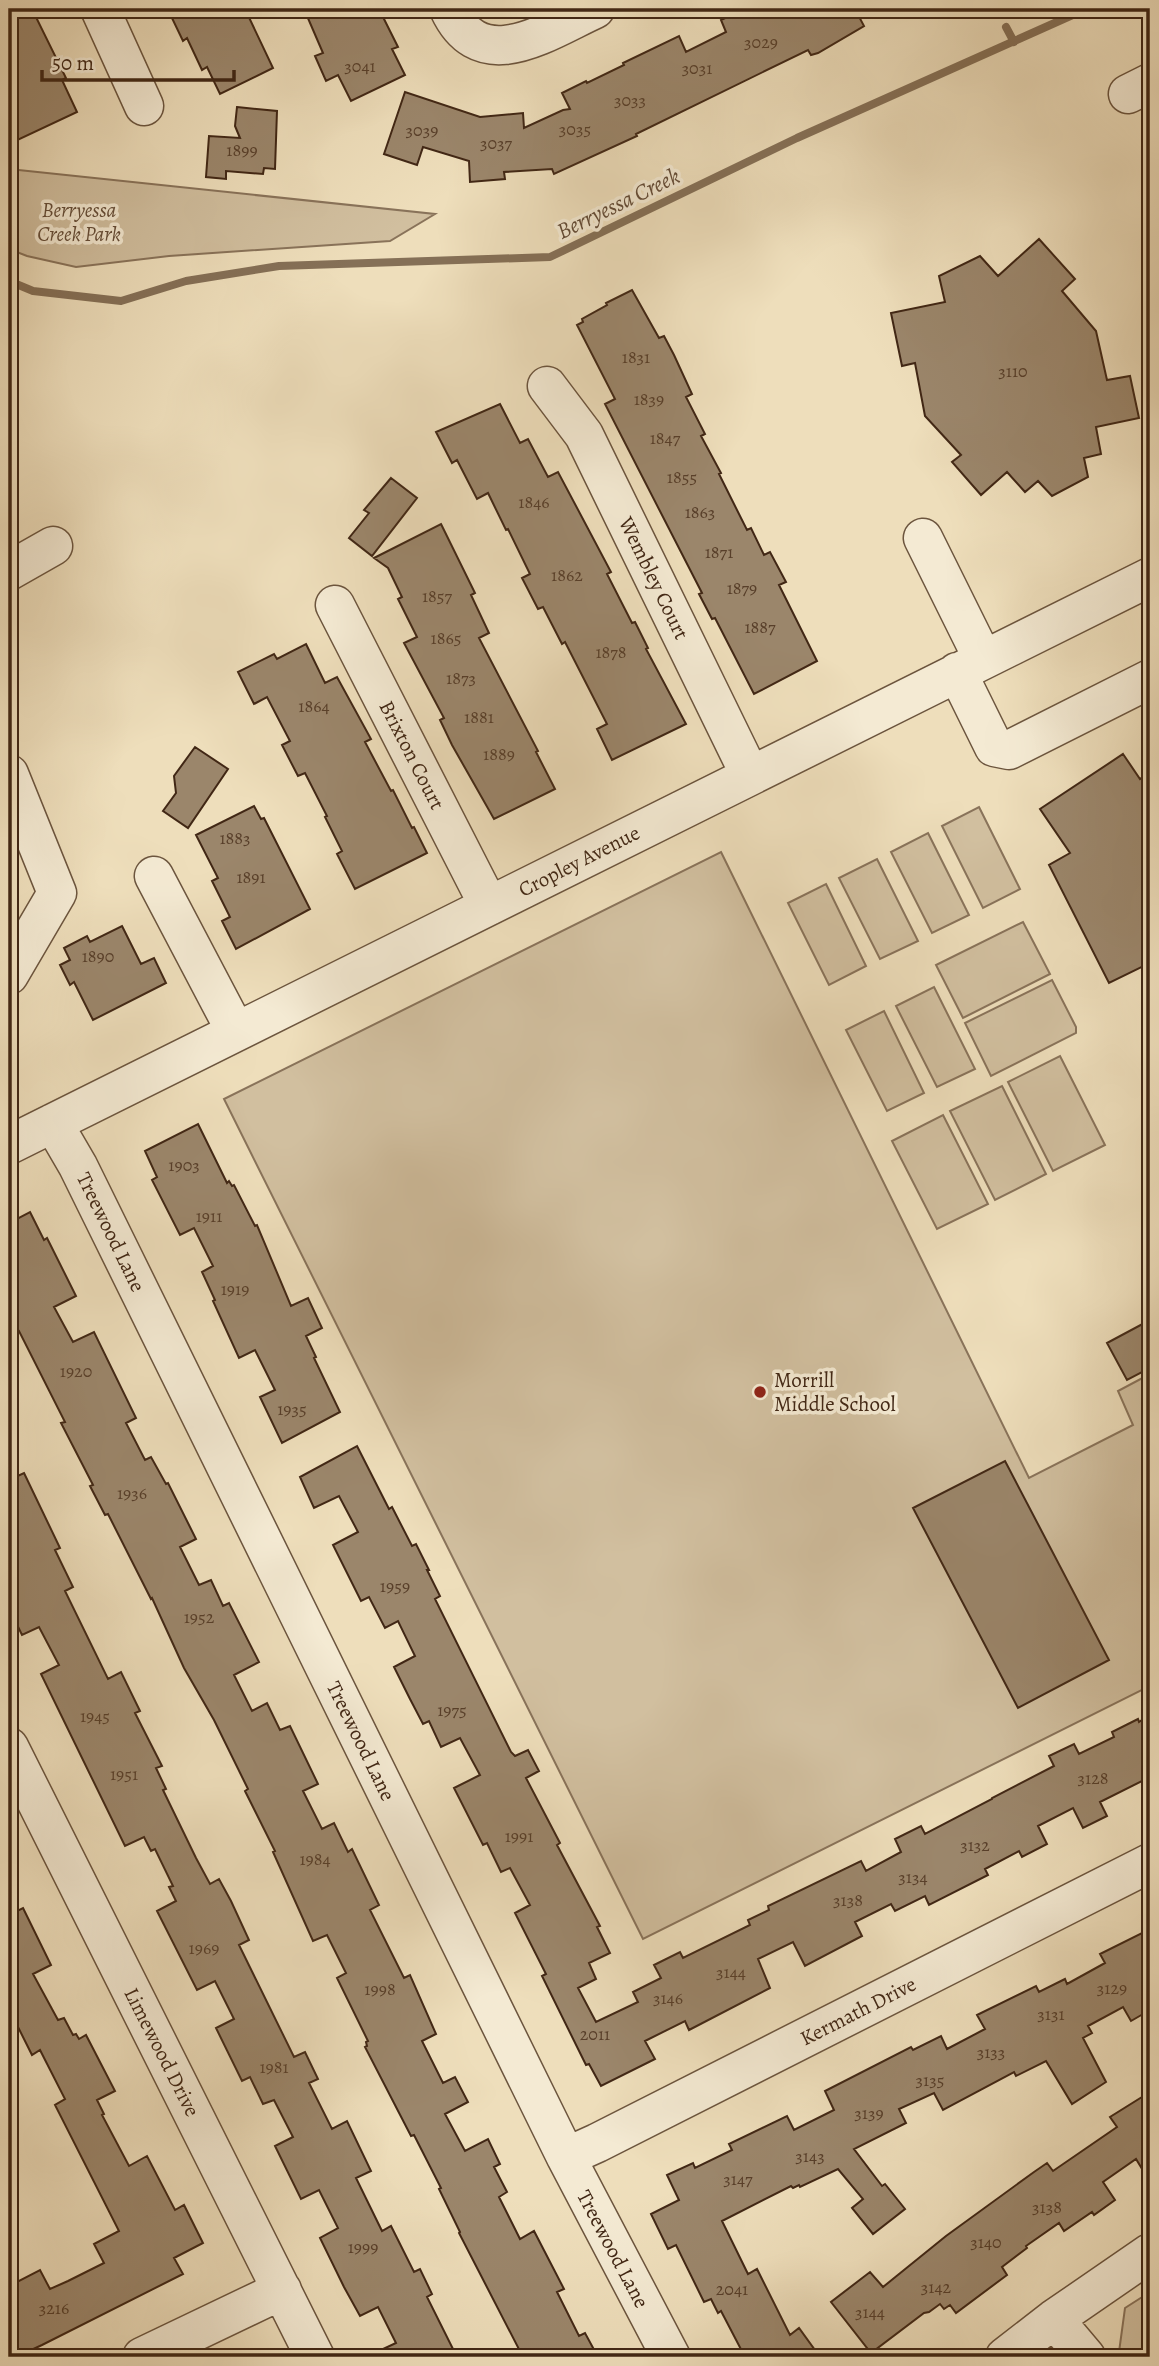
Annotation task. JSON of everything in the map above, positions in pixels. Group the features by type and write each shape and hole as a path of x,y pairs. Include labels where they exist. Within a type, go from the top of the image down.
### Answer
{"street":[{"path":"100,9 144,106"},
{"path":"449,9 454,21 468,35 485,44 504,46 523,43 594,9"},
{"name":"Wembley Court","path":"547,386 584,435 750,775"},
{"path":"923,538 970,666 994,747 1009,750 1150,679"},
{"path":"9,571 53,546"},
{"name":"Cropley Avenue","path":"9,1145 1150,577"},
{"name":"Brixton Court","path":"335,605 489,906"},
{"path":"9,774 57,893 9,975"},
{"path":"154,876 236,1032"},
{"name":"Treewood Lane","path":"53,1124 78,1166 565,2157 671,2357"},
{"name":"Limewood Drive","path":"9,1747 315,2357"},
{"name":"Kermath Drive","path":"565,2157 597,2144 1150,1863"},
{"path":"1005,2357 1150,2253"},
{"path":"142,2357 282,2290"},
{"path":"1055,2319 1086,2357"}],"green space":[{"name":"Berryessa Creek Park","path":"9,169 435,214 390,241 169,256 76,267 9,249"},
{"path":"979,807 1020,889 983,908 942,826"},
{"path":"928,833 969,915 932,933 891,852"},
{"name":"Morrill Middle School","path":"721,852 1029,1478 1133,1425 1118,1391 1150,1374 1150,1686 643,1939 224,1099"},
{"path":"877,859 918,941 880,959 839,878"},
{"path":"826,884 866,966 829,985 788,903"},
{"path":"1023,922 1050,974 963,1018 936,965"},
{"path":"1052,980 1076,1027 1076,1033 991,1076 965,1023"},
{"path":"934,987 975,1069 937,1087 896,1006"},
{"path":"884,1011 924,1093 887,1111 846,1030"},
{"path":"1060,1056 1105,1145 1053,1171 1008,1082"},
{"path":"1002,1086 1046,1174 995,1200 950,1111"},
{"path":"943,1115 988,1204 937,1229 892,1141"},
{"path":"1150,2292 1150,2357 1123,2357 1119,2352 1125,2308"}],"building":[{"path":"9,9 32,9 66,78 62,80 77,112 9,144"},
{"path":"186,9 245,9 273,68 220,94 207,67 202,70 187,38 183,41 171,16"},
{"path":"304,9 379,9 398,47 392,49 405,75 351,101 338,75 326,81 315,56 323,53"},
{"path":"744,9 855,9 864,26 818,53 811,55 808,50 636,134 637,136 554,174 552,169 504,172 505,179 470,182 469,161 423,147 417,165 384,154 405,92 480,117 523,113 524,128 570,109 562,93 679,36 686,52 726,32 721,20"},
{"path":"237,107 277,111 275,169 264,168 263,174 226,171 226,179 206,177 209,136 240,138 235,126"},
{"path":"1039,239 1075,279 1062,291 1096,331 1107,380 1130,376 1139,418 1096,427 1101,454 1084,458 1088,477 1052,496 1038,481 1025,492 1007,472 981,495 952,462 961,455 925,416 915,363 902,366 891,313 945,302 939,276 980,256 998,276"},
{"path":"632,290 659,338 664,336 674,355 692,394 686,397 705,434 701,436 747,530 751,528 764,555 770,552 786,582 779,585 817,661 754,694 715,618 712,619 699,594 702,593 605,404 615,399 577,325 583,322 582,319 607,305 606,303"},
{"path":"500,404 520,443 528,439 548,477 558,472 611,572 607,574 632,623 635,622 648,648 646,649 686,724 612,760 597,729 607,724 565,642 562,644 543,607 538,609 522,578 530,574 508,529 506,530 488,493 477,499 457,460 452,463 436,432"},
{"path":"391,478 417,498 372,556 349,538 369,513 364,510"},
{"path":"441,524 475,593 471,595 489,633 479,638 555,789 494,819 452,745 440,720 444,718 404,643 417,637 398,599 402,597 388,568 374,558"},
{"path":"306,644 325,683 337,677 371,739 365,742 427,853 355,889 337,854 342,851 325,817 327,816 305,773 298,776 282,745 290,741 267,697 254,704 238,672 274,654 277,659"},
{"path":"195,747 228,769 188,828 163,811 176,793 174,776"},
{"path":"1123,754 1140,779 1150,772 1150,963 1109,983 1049,865 1070,853 1040,809"},
{"path":"254,806 261,819 264,818 310,909 236,949 222,921 230,917 212,881 218,878 196,835"},
{"path":"122,926 141,964 154,958 166,983 93,1020 74,982 70,985 60,965 70,960 64,948 87,936 90,942"},
{"path":"198,1124 227,1183 229,1181 234,1185 255,1226 257,1225 291,1306 308,1298 322,1328 306,1336 340,1412 282,1443 260,1397 275,1390 255,1350 239,1358 202,1272 213,1266 194,1228 180,1235 152,1180 157,1177 145,1151"},
{"path":"30,1212 44,1240 47,1238 76,1296 54,1307 73,1342 94,1332 136,1418 126,1423 145,1460 151,1457 166,1484 168,1483 196,1539 180,1547 199,1585 211,1580 223,1606 229,1603 259,1662 234,1675 252,1711 267,1703 280,1730 290,1726 318,1784 303,1791 322,1829 334,1823 348,1852 352,1849 379,1905 370,1910 404,1978 410,1975 436,2034 422,2041 443,2083 455,2077 468,2102 445,2114 465,2151 488,2139 500,2164 494,2167 507,2192 499,2197 520,2239 534,2231 564,2289 557,2292 579,2336 585,2333 598,2357 523,2357 459,2233 439,2189 441,2188 414,2135 411,2136 365,2047 368,2041 337,1978 346,1973 327,1935 313,1941 273,1852 275,1851 245,1791 248,1789 214,1720 184,1668 152,1598 108,1514 105,1515 90,1486 93,1485 61,1423 65,1422 9,1316 9,1223"},
{"path":"1150,1320 1150,1368 1127,1380 1107,1343"},
{"path":"357,1446 389,1509 392,1507 412,1546 416,1544 440,1596 435,1599 511,1752 515,1756 528,1750 539,1771 526,1778 560,1843 557,1845 600,1926 597,1927 610,1953 589,1963 596,1979 578,1988 596,2022 638,2002 633,1992 661,1978 654,1965 680,1952 683,1958 750,1925 748,1920 769,1910 768,1906 861,1861 866,1871 901,1852 895,1839 921,1826 925,1834 992,1799 1054,1766 1049,1756 1074,1744 1079,1754 1114,1737 1112,1732 1138,1719 1139,1722 1142,1720 1150,1736 1150,1777 1100,1802 1107,1816 1083,1828 1073,1808 1038,1826 1047,1844 1022,1857 1019,1851 985,1869 988,1875 929,1905 925,1896 895,1911 891,1904 855,1922 862,1936 805,1966 793,1942 758,1959 770,1988 689,2030 685,2021 645,2041 655,2059 601,2086 589,2064 586,2065 542,1976 546,1974 515,1913 530,1905 510,1868 501,1872 487,1843 483,1845 454,1788 480,1775 460,1738 441,1747 429,1721 423,1724 410,1699 394,1667 415,1656 398,1621 385,1628 369,1597 361,1601 333,1545 358,1532 339,1496 314,1508 300,1477"},
{"path":"1005,1461 1109,1660 1018,1708 913,1508"},
{"path":"24,1473 60,1548 55,1550 73,1587 65,1591 108,1679 121,1672 140,1711 135,1713 162,1766 156,1768 166,1789 163,1790 196,1858 210,1884 219,1879 231,1901 249,1940 239,1945 294,2057 305,2052 318,2079 309,2083 332,2129 347,2121 371,2171 356,2178 382,2231 391,2226 414,2272 420,2269 432,2294 427,2297 457,2357 366,2357 396,2343 378,2307 360,2316 344,2287 320,2238 338,2228 319,2190 301,2199 275,2146 293,2137 274,2100 263,2104 250,2077 242,2081 216,2028 234,2019 215,1981 197,1990 157,1911 176,1901 169,1887 173,1886 155,1849 151,1851 144,1837 125,1846 41,1674 59,1665 39,1627 22,1635 9,1608 9,1480"},
{"path":"23,1908 51,1965 33,1974 58,2020 64,2018 73,2035 76,2034 79,2039 86,2035 115,2091 97,2100 129,2166 147,2156 175,2210 184,2205 203,2243 174,2258 183,2274 42,2345 16,2357 9,2357 9,2286 40,2270 50,2289 104,2263 94,2244 119,2231 55,2105 65,2099 40,2050 32,2055 9,2009 9,1915"},
{"path":"1150,1929 1150,2010 1131,2021 1123,2007 1088,2026 1092,2033 1083,2038 1106,2082 1072,2104 1046,2061 1016,2076 1014,2072 943,2110 934,2093 899,2109 906,2123 854,2149 882,2186 885,2184 905,2209 873,2234 852,2208 863,2199 838,2169 800,2187 791,2186 722,2221 748,2274 757,2269 790,2335 799,2328 820,2357 745,2357 721,2311 718,2313 711,2299 704,2302 676,2245 668,2249 651,2214 679,2200 667,2175 693,2163 695,2168 732,2150 729,2144 787,2116 794,2130 834,2110 825,2091 911,2047 913,2050 941,2036 947,2049 985,2029 977,2015 1036,1986 1039,1992 1065,1979 1067,1984 1105,1963 1100,1954"},
{"path":"1150,2092 1150,2182 1136,2159 1103,2182 1115,2200 1064,2231 1059,2223 1026,2246 1027,2248 1002,2267 1007,2275 956,2313 950,2305 944,2309 940,2304 871,2353 831,2302 870,2272 883,2287 946,2236 1047,2163 1053,2171 1117,2127 1110,2117"}],"waterway":[{"name":"Berryessa Creek","path":"9,281 33,291 121,301 186,281 279,266 550,257 797,138 1086,9"},
{"path":"1006,27 1014,42"}],"place":[{"name":"Morrill Middle School","path":"760,1392"}]}
